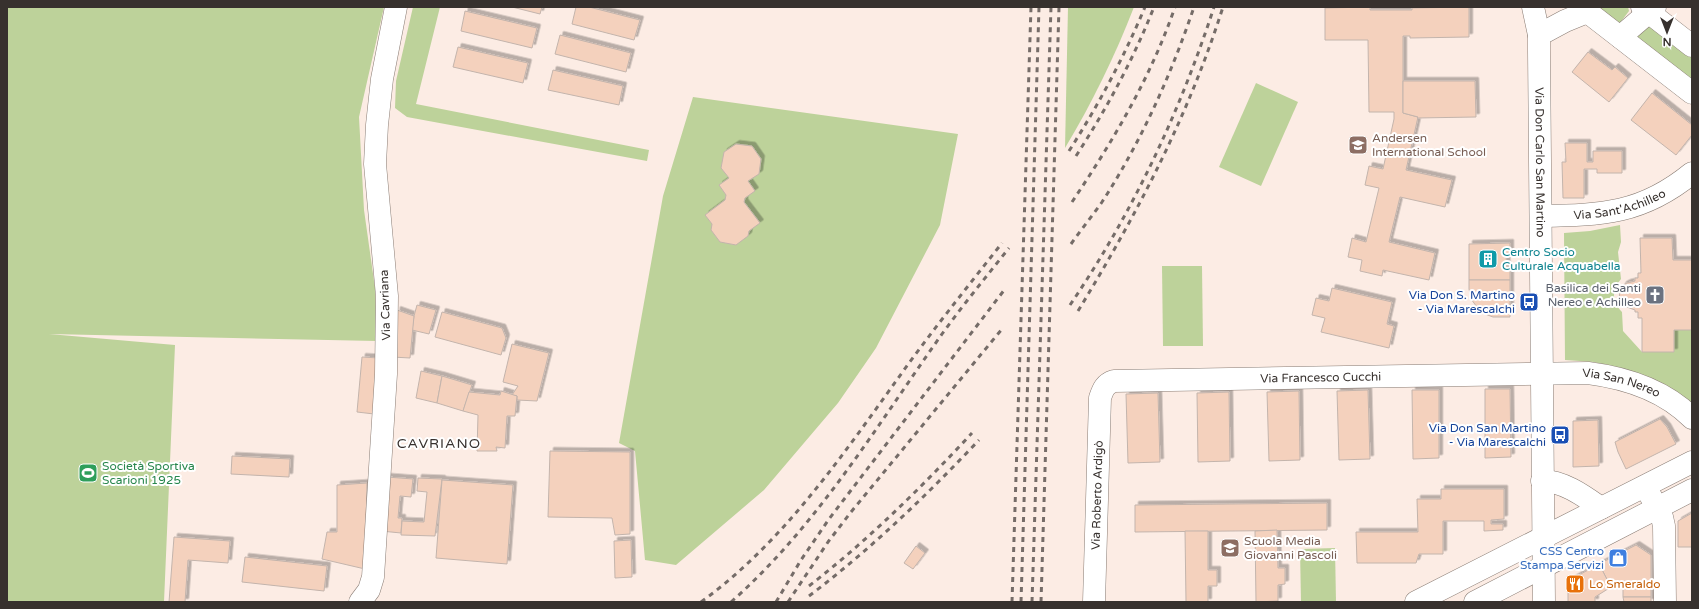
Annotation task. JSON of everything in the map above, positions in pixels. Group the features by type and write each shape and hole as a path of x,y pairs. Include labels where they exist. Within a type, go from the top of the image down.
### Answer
{"street":[{"name":"Via Cavriana","path":"360,602 369,590 373,577 386,374 387,296 375,164 377,125 382,79 396,7"},
{"name":"Via Don Carlo San Martino","path":"1532,7 1539,35 1544,602"},
{"path":"1539,35 1584,9 1692,93"},
{"path":"1620,37 1649,9 1692,46"},
{"name":"Via Sant'Achilleo","path":"1541,216 1592,215 1624,210 1660,195 1692,173"},
{"name":"Via Francesco Cucchi","path":"1103,388 1114,380 1542,373"},
{"name":"Via San Nereo","path":"1542,373 1588,373 1625,380 1664,396 1692,418"},
{"name":"Via Roberto Ardigò","path":"1094,602 1100,398 1103,388"},
{"path":"1416,602 1692,462"},
{"path":"1542,481 1566,486 1601,508"},
{"path":"1645,486 1657,508 1664,526 1665,602"},
{"path":"1483,602 1543,567 1692,490"}],"green space":[{"path":"7,7 384,7 359,117 364,210 375,288 377,341 49,334 175,345 164,602 7,602"},
{"path":"413,7 440,7 416,104 649,150 647,161 407,117 395,108 396,81"},
{"path":"1068,7 1134,7 1102,79 1065,148"},
{"path":"1591,7 1628,7 1629,11 1620,23"},
{"path":"1645,22 1692,56 1692,85 1635,41 1635,33"},
{"path":"1256,83 1298,102 1261,186 1219,167"},
{"path":"693,97 958,134 940,225 876,348 838,403 764,490 676,565 645,560 635,451 619,443 663,196"},
{"path":"1620,225 1621,242 1618,252 1621,279 1616,287 1614,296 1616,304 1622,312 1623,331 1642,352 1674,330 1692,330 1692,405 1627,370 1594,362 1565,360 1564,233 1590,231"},
{"path":"1162,266 1202,266 1203,346 1163,346"},
{"path":"1335,548 1336,602 1301,602 1300,549"}],"building":[{"path":"512,7 542,7 540,14"},
{"path":"576,7 589,7 640,20 634,40 572,24"},
{"path":"1370,7 1370,10 1412,10 1412,8 1469,7 1469,37 1410,38 1410,36 1403,36 1403,113 1418,117 1406,170 1452,180 1445,207 1400,197 1389,242 1435,253 1429,280 1383,270 1382,276 1360,271 1362,260 1348,257 1352,238 1366,242 1379,188 1365,185 1369,166 1383,169 1394,119 1394,112 1369,112 1368,40 1325,40 1325,8"},
{"path":"465,11 537,28 532,48 461,31"},
{"path":"560,35 631,53 626,72 555,54"},
{"path":"458,47 528,63 523,83 453,67"},
{"path":"1588,52 1612,70 1615,67 1628,78 1609,102 1572,72"},
{"path":"553,70 623,86 619,105 548,90"},
{"path":"1403,81 1475,81 1476,117 1417,118 1418,117 1403,113"},
{"path":"1652,93 1692,125 1692,135 1676,155 1631,120"},
{"path":"1565,143 1587,143 1587,162 1593,162 1593,151 1622,151 1622,173 1597,173 1597,169 1584,169 1584,198 1563,198 1562,162 1566,162"},
{"path":"736,144 752,146 761,159 759,174 748,181 755,191 745,198 744,202 760,223 749,231 748,236 736,245 720,242 711,230 712,224 705,215 725,200 726,195 719,185 729,178 721,168 724,152"},
{"name":"Basilica dei Santi Nereo e Achilleo","path":"1640,238 1672,238 1673,260 1692,260 1692,330 1674,330 1674,352 1642,352 1642,318 1638,318 1638,312 1624,306 1619,299 1620,291 1623,285 1635,281 1635,278 1638,278 1638,273 1641,273"},
{"name":"Centro Socio Culturale Acquabella","path":"1510,243 1510,256 1506,256 1507,268 1510,268 1510,280 1469,280 1469,244"},
{"path":"1469,280 1510,280 1510,317 1493,317 1485,314 1477,307 1471,299"},
{"path":"1332,288 1392,302 1387,324 1394,326 1389,348 1321,332 1325,318 1312,315 1316,298 1329,301"},
{"path":"417,305 436,310 429,334 412,330"},
{"path":"397,310 414,316 410,358 392,357"},
{"path":"442,312 502,328 506,338 501,355 435,337"},
{"path":"512,344 549,353 537,401 517,400 517,396 512,395 518,386 503,382"},
{"path":"362,357 379,358 374,414 357,412"},
{"path":"421,371 442,376 437,403 416,398"},
{"path":"442,376 472,385 463,411 437,403"},
{"path":"1485,389 1510,389 1511,457 1485,458"},
{"path":"1368,390 1370,459 1339,460 1337,391"},
{"path":"1412,390 1439,390 1439,458 1413,459"},
{"path":"501,391 517,396 515,416 507,416 505,448 496,447 497,451 477,451 478,415 463,411 469,392 500,395"},
{"path":"1299,391 1300,460 1269,461 1267,392"},
{"path":"1229,392 1230,461 1198,462 1197,393"},
{"path":"1158,393 1160,462 1128,463 1126,394"},
{"path":"1660,419 1667,427 1676,444 1626,469 1615,442"},
{"path":"1598,420 1599,466 1573,467 1573,421"},
{"path":"550,451 630,452 630,534 615,535 612,518 548,517"},
{"path":"232,456 290,459 289,477 231,474"},
{"path":"387,477 413,479 411,497 400,496 398,518 402,518 401,533 381,531"},
{"path":"418,478 442,479 435,536 401,535 402,521 424,522 427,492 417,491"},
{"path":"442,480 513,485 507,564 436,558"},
{"path":"367,483 365,569 322,559 327,532 337,532 337,485"},
{"path":"1441,489 1504,489 1504,519 1491,520 1491,524 1503,524 1503,530 1484,531 1484,521 1443,521 1443,554 1419,554 1416,563 1357,563 1356,532 1418,532 1417,499 1441,499"},
{"path":"1327,503 1327,530 1135,532 1135,505"},
{"path":"1692,513 1692,547 1678,547 1678,521"},
{"path":"1277,530 1278,568 1285,568 1285,584 1278,585 1278,601 1256,602 1255,531"},
{"path":"1185,531 1208,531 1208,570 1217,570 1217,586 1208,586 1208,602 1186,602"},
{"path":"174,537 230,541 228,563 188,560 185,602 169,602"},
{"path":"631,540 632,577 615,578 614,541"},
{"path":"1636,545 1651,555 1651,597 1623,597 1623,581 1611,587 1599,564"},
{"path":"916,546 925,553 913,569 904,563"},
{"path":"245,557 327,566 324,591 242,582"},
{"path":"1599,564 1611,587 1595,597 1595,602 1568,602 1568,581"},
{"path":"1623,597 1651,597 1651,602 1624,602"}],"railway":[{"path":"1012,602 1031,7"},
{"path":"1021,602 1039,7"},
{"path":"1032,602 1051,7"},
{"path":"1041,602 1059,7"},
{"path":"1069,151 1110,81 1145,7"},
{"path":"1076,156 1119,83 1154,7"},
{"path":"1072,202 1102,156 1130,108 1155,58 1175,7"},
{"path":"1071,244 1102,202 1130,156 1165,83 1194,7"},
{"path":"1070,305 1114,235 1152,161 1186,85 1214,7"},
{"path":"1078,311 1121,238 1160,164 1194,87 1223,7"},
{"path":"701,602 760,552 812,494 836,464 928,338 1002,243"},
{"path":"731,602 791,541 818,508 869,440 942,334 1009,248"},
{"path":"776,602 801,560 829,519 1005,289"},
{"path":"788,602 828,542 851,512 1002,329"},
{"path":"809,586 894,513 972,433"},
{"path":"809,596 876,541 939,481 979,440"}],"place":[{"name":"Andersen International School","path":"1358,145"},
{"name":"Centro Socio Culturale Acquabella","path":"1488,259"},
{"name":"Basilica dei Santi Nereo e Achilleo","path":"1655,295"},
{"name":"Via Don S. Martino - Via Marescalchi","path":"1529,302"},
{"name":"Via Don San Martino - Via Marescalchi","path":"1560,435"},
{"name":"Società Sportiva Scarioni 1925","path":"88,473"},
{"name":"Scuola Media Giovanni Pascoli","path":"1230,548"},
{"name":"CSS Centro Stampa Servizi","path":"1618,558"},
{"name":"Lo Smeraldo","path":"1575,584"}],"district":[{"name":"CAVRIANO","path":"439,443"}]}
